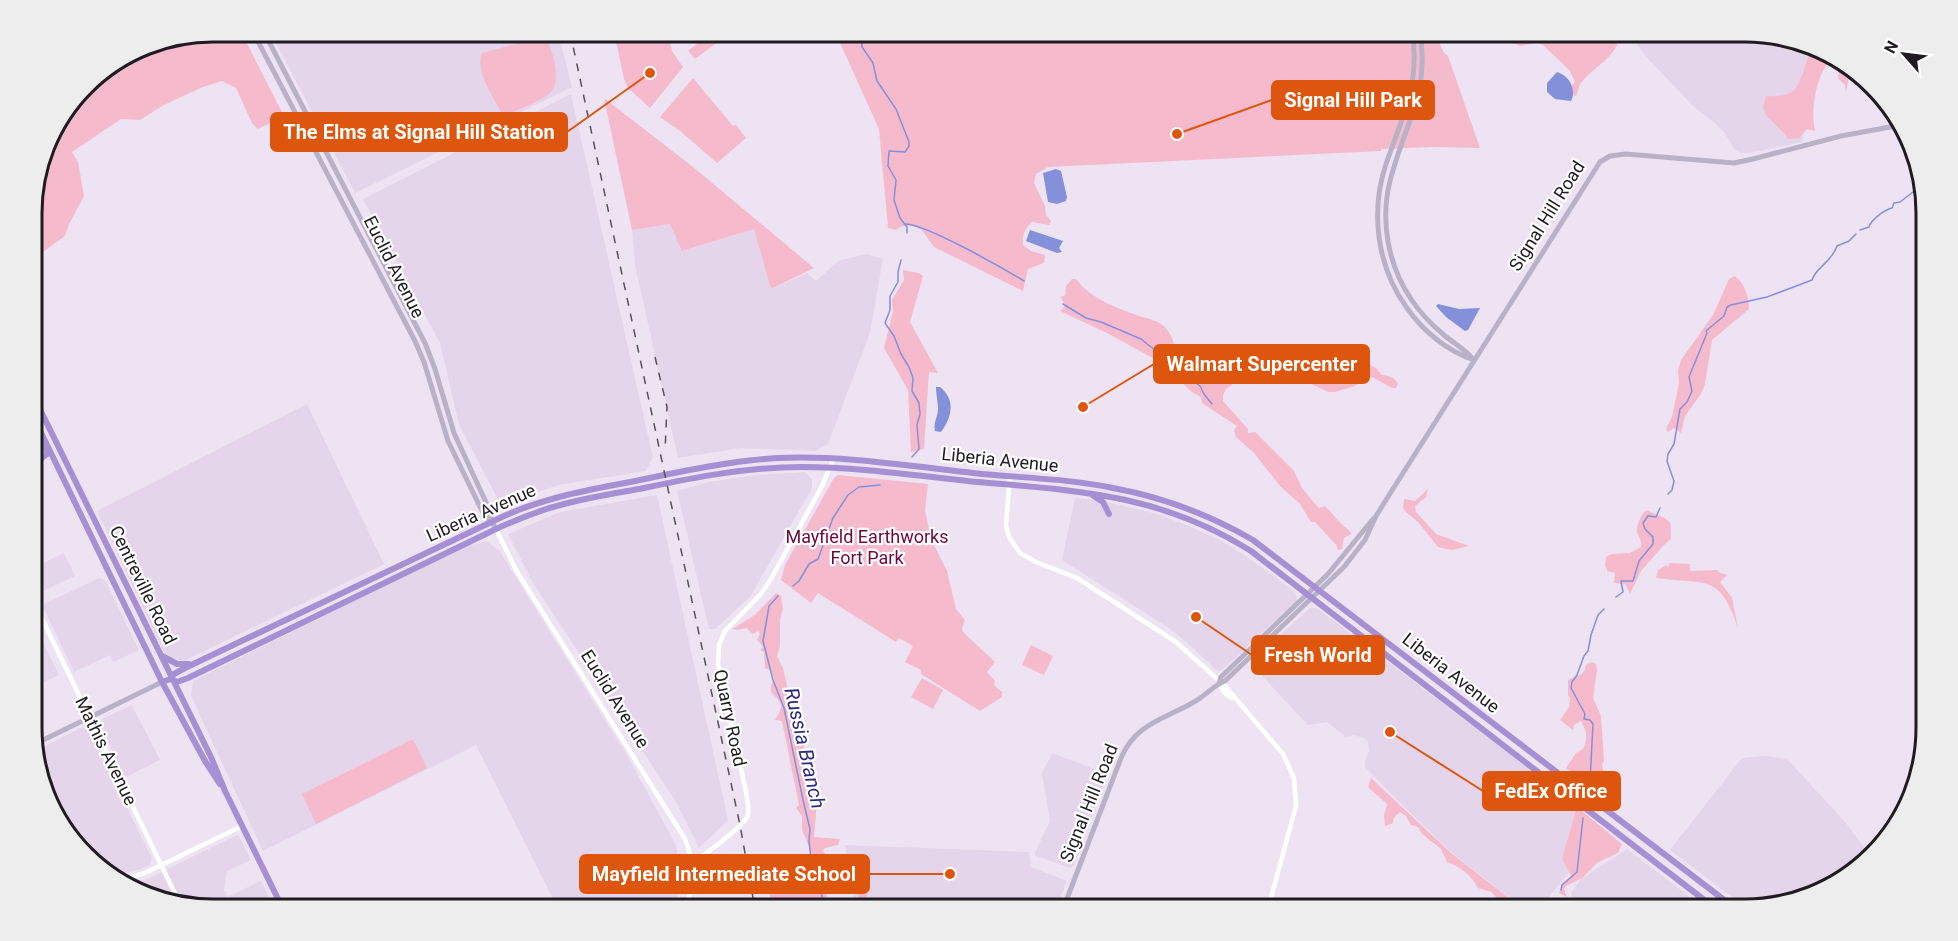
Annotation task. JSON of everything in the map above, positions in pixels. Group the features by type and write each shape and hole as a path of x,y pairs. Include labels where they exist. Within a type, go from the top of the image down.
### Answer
{"highway":[{"name":"Centreville Road","path":"42,413 278,899"},
{"name":"Centreville Road","path":"42,433 162,682 205,761 225,791"},
{"path":"42,458 47,454 45,439"},
{"name":"Liberia Avenue","path":"162,682 198,662 492,522 541,502 576,492 714,465 797,458 1010,476 1114,488 1139,493 1181,507 1216,521 1253,540 1723,899"},
{"name":"Liberia Avenue","path":"171,679 177,682 188,678 496,529 520,518 564,504 673,482 762,468 830,468 1086,492 1144,503 1193,520 1251,551 1703,899"},
{"path":"1086,492 1101,500 1109,513"},
{"path":"158,651 167,660 179,664 198,662"},
{"path":"183,703 182,688 188,678"}],"main road":[{"name":"Euclid Avenue","path":"258,42 415,341 424,362 448,441 484,515 496,529"},
{"name":"Euclid Avenue","path":"269,42 426,343 454,433 490,511 492,522"},
{"path":"1413,42 1413,83 1407,109 1382,179 1378,207 1379,239 1389,275 1407,309 1441,343 1462,356 1474,360"},
{"path":"1421,42 1422,82 1416,108 1390,182 1386,210 1388,242 1400,280 1419,310 1436,329 1466,350 1474,360"},
{"name":"Signal Hill Road","path":"1067,899 1128,744 1148,725 1196,701 1225,681 1318,589 1376,516 1595,167 1603,159 1626,154 1722,163 1734,162 1831,138 1892,127"},
{"name":"Signal Hill Road","path":"1219,683 1221,677 1265,634 1311,596"},
{"path":"1251,656 1266,637 1265,634"},
{"name":"Liberia Avenue","path":"43,741 162,682"}],"street":[{"name":"Quarry Road","path":"692,861 701,858 716,846 744,822 748,815 745,788 720,681 717,658 719,645 729,627 760,595 771,579 833,460"},
{"path":"1010,476 1006,525 1009,537 1020,553 1036,562 1077,578 1189,652 1219,683 1229,697 1234,698 1283,754 1292,771 1296,787 1294,815 1271,899"},
{"name":"Euclid Avenue","path":"496,529 512,562 678,825 686,839 692,861"},
{"name":"Mathis Avenue","path":"42,619 176,895"},
{"path":"130,877 162,866 242,826"},
{"path":"688,899 693,880 692,861"}],"shaded area":[{"path":"275,42 561,42 572,87 355,193"},
{"path":"1636,42 1756,42 1778,45 1814,57 1802,142 1741,153 1734,149 1725,133 1694,107 1643,53"},
{"path":"571,94 653,458 645,471 558,485 501,505 459,425 440,343 363,199"},
{"path":"670,224 683,251 754,229 772,289 807,273 816,281 838,261 867,254 883,259 870,333 828,444 816,451 741,448 678,458 635,265 632,230"},
{"path":"307,404 384,564 184,661 171,658 165,654 97,511"},
{"path":"805,472 812,479 812,488 750,597 715,629 709,629 677,491 709,482 756,475"},
{"path":"657,495 728,820 699,848 676,802 533,583 508,534 560,512"},
{"path":"1075,498 1108,502 1157,514 1222,541 1294,591 1297,600 1221,671 1216,670 1169,628 1062,560"},
{"path":"486,541 499,550 628,757 676,845 681,874 677,899 553,899 476,745 263,851 191,696 193,681 461,548"},
{"path":"64,553 75,576 42,592 42,564"},
{"path":"99,578 105,580 139,650 113,662 110,655 74,672 43,607 46,603"},
{"path":"1311,607 1318,609 1578,806 1562,858 1570,871 1547,899 1511,899 1451,852 1365,767 1369,751 1368,742 1364,738 1353,735 1346,737 1327,722 1308,725 1250,663"},
{"path":"42,640 59,675 42,683"},
{"path":"132,705 160,760 124,778 100,722"},
{"path":"83,727 88,729 152,858 150,865 124,874 92,849 77,832 55,793 43,747"},
{"path":"1052,753 1108,774 1074,865 1070,868 1034,855 1050,821 1042,774"},
{"path":"1766,756 1787,759 1846,823 1865,850 1849,864 1810,886 1778,896 1735,899 1670,850 1742,758"},
{"path":"237,835 251,860 227,871 224,890 227,897 261,881 269,897 265,899 191,898 169,893 139,881"},
{"path":"845,845 1029,852 1031,867 1067,881 1060,899 854,899"},
{"path":"1627,849 1693,899 1572,899 1571,893 1581,879"}],"green space":[{"path":"202,42 246,42 284,116 258,129 252,123 236,88 222,81 162,106 140,120 121,119 72,152 78,162 84,196 65,236 42,253 42,202 45,180 55,148 65,128 92,92 118,71 158,51"},
{"path":"523,42 548,42 555,64 554,87 541,99 503,116 483,77 480,60 482,53"},
{"path":"616,42 670,42 672,51 683,67 650,108 628,88"},
{"path":"699,42 718,42 695,59 688,51"},
{"path":"840,42 1439,42 1448,56 1480,148 1381,149 1381,151 1048,167 1036,174 1034,183 1045,206 1046,215 1051,221 1049,225 1032,222 1026,230 1023,242 1023,245 1031,251 1045,255 1044,263 1028,269 1023,291 934,247 922,230 913,226 902,226 896,230 888,228 879,129"},
{"path":"1510,42 1537,42 1521,46"},
{"path":"1537,42 1618,42 1610,56 1581,83 1576,96 1571,87 1575,82 1570,71"},
{"path":"1808,54 1827,64 1815,94 1813,114 1815,131 1807,129 1799,138 1789,139 1766,115 1763,107 1766,96 1791,93 1799,84"},
{"path":"1839,71 1849,77 1846,92 1845,85 1838,78"},
{"path":"693,78 746,138 717,163 660,117"},
{"path":"604,98 693,167 814,268 771,289 754,229 682,251 670,224 632,230"},
{"path":"903,270 923,276 910,322 938,373 929,372 924,449 911,452 908,390 884,348 893,311 892,300 904,280"},
{"path":"1735,276 1746,291 1749,309 1712,340 1705,384 1701,394 1685,416 1681,433 1674,428 1668,432 1666,429 1672,417 1681,360 1713,315 1729,279"},
{"path":"1072,279 1076,279 1104,302 1164,326 1184,364 1205,383 1209,384 1280,344 1298,355 1312,370 1331,379 1332,383 1342,373 1350,373 1368,364 1382,375 1395,379 1398,384 1396,388 1370,376 1355,386 1328,392 1307,382 1295,365 1285,360 1233,384 1226,389 1223,395 1223,401 1248,429 1248,433 1255,432 1294,471 1302,488 1316,505 1319,508 1325,506 1350,531 1351,534 1344,538 1342,549 1338,550 1315,522 1311,522 1300,504 1280,486 1254,453 1236,437 1234,430 1237,426 1202,403 1201,397 1151,357 1060,311 1065,306 1061,297 1065,295 1066,286"},
{"name":"Mayfield Earthworks Fort Park","path":"838,475 928,484 925,510 931,539 947,571 956,609 965,620 963,632 995,662 987,672 995,681 994,685 1002,692 1002,697 980,711 921,674 921,670 905,662 913,646 899,638 896,642 818,593 811,603 781,580 785,565 834,478"},
{"path":"1428,489 1426,497 1415,506 1416,512 1436,534 1469,546 1452,550 1438,547 1418,522 1403,508 1404,499 1415,501"},
{"path":"1647,510 1670,523 1671,539 1641,571 1630,594 1625,584 1614,583 1615,573 1607,571 1605,567 1606,557 1612,554 1630,553 1641,547 1637,527"},
{"path":"1669,563 1690,564 1690,571 1717,570 1727,575 1720,582 1732,598 1738,628 1731,610 1717,589 1699,582 1656,578 1658,570 1667,565 1668,569"},
{"path":"776,593 781,596 783,609 777,656 783,668 792,707 806,736 804,748 808,758 805,762 807,773 819,777 814,837 840,839 838,845 825,848 823,851 827,856 839,857 839,860 823,861 819,875 814,869 814,859 802,830 802,816 796,808 799,805 782,721 775,720 781,704 771,692 774,678 771,670 765,668 764,652 760,650 763,647 757,640 760,634 758,631 753,634 746,628 732,629 755,615"},
{"path":"1031,645 1053,656 1044,675 1022,665"},
{"path":"1592,662 1596,664 1597,670 1593,698 1601,716 1604,761 1603,771 1593,784 1587,784 1566,768 1576,753 1583,749 1586,742 1585,728 1581,721 1574,725 1573,730 1560,720 1569,707 1568,680 1582,674 1586,665"},
{"path":"922,678 943,690 933,709 911,697"},
{"path":"413,739 427,768 316,824 302,794"},
{"path":"1371,778 1451,853 1510,899 1498,899 1491,892 1478,888 1465,872 1447,862 1441,849 1422,834 1418,827 1411,825 1406,816 1400,812 1393,823 1385,826 1384,815 1387,804 1368,787"},
{"path":"1577,807 1622,844 1618,853 1597,863 1582,878 1566,886 1564,889 1567,897 1559,893 1563,883 1571,876 1562,858"},
{"path":"846,854 855,859 864,871 868,899 858,899 851,859 847,858"},
{"path":"808,874 813,880 819,875 824,883 826,899 771,899 769,892 795,882"}],"water":[{"path":"1557,72 1565,76 1571,84 1573,97 1571,101 1555,99 1547,92 1547,83"},
{"path":"1056,169 1061,171 1067,197 1066,201 1057,204 1048,202 1043,173"},
{"path":"1030,230 1063,241 1059,248 1062,252 1057,253 1026,241"},
{"path":"1438,304 1459,309 1480,308 1468,330 1465,331 1446,317 1436,306"},
{"path":"936,387 940,387 945,392 951,409 941,432 935,431 938,409"}],"waterway":[{"name":"Russia Branch","path":"862,42 862,47 873,63 877,81 896,109 909,142 905,152 889,151 888,166 896,180 894,200 900,218 907,227 907,233"},
{"path":"1860,230 1869,227 1872,221 1892,208 1894,203 1900,202 1915,192"},
{"path":"904,224 914,225 945,238 1024,281"},
{"path":"1668,494 1672,490 1674,481 1667,461 1668,454 1674,444 1680,409 1687,402 1692,391 1689,377 1706,331 1724,316 1727,307 1731,305 1767,297 1812,280 1817,271 1835,252 1837,246 1849,241 1856,234"},
{"name":"Russia Branch","path":"901,260 898,282 890,296 890,310 885,323 909,367 913,378 912,391 919,403 920,414 917,425 919,449 912,457"},
{"path":"1063,304 1086,318 1141,339 1200,386 1212,404"},
{"name":"Russia Branch","path":"793,586 799,581 809,564 818,559 833,518 848,495 859,487 880,485"},
{"path":"1616,597 1623,592 1621,581 1633,581 1639,561 1653,544 1653,537 1645,529 1643,523 1648,516 1656,517 1660,508"},
{"name":"Russia Branch","path":"778,596 769,606 763,641 773,680 784,708 810,829 811,859 819,882 822,899"},
{"path":"1590,781 1593,724 1590,720 1584,719 1585,714 1571,688 1588,651 1598,615 1604,609"},
{"path":"1561,890 1562,885 1577,872 1583,818"}],"railway":[{"path":"572,42 740,825 753,899"},
{"path":"655,357 667,407 665,451"}],"place":[{"name":"The Elms at Signal Hill Station","path":"650,73"},
{"name":"Signal Hill Park","path":"1177,134"},
{"name":"Walmart Supercenter","path":"1083,407"},
{"name":"Fresh World","path":"1196,617"},
{"name":"FedEx Office","path":"1390,732"},
{"name":"Mayfield Intermediate School","path":"950,874"}]}
